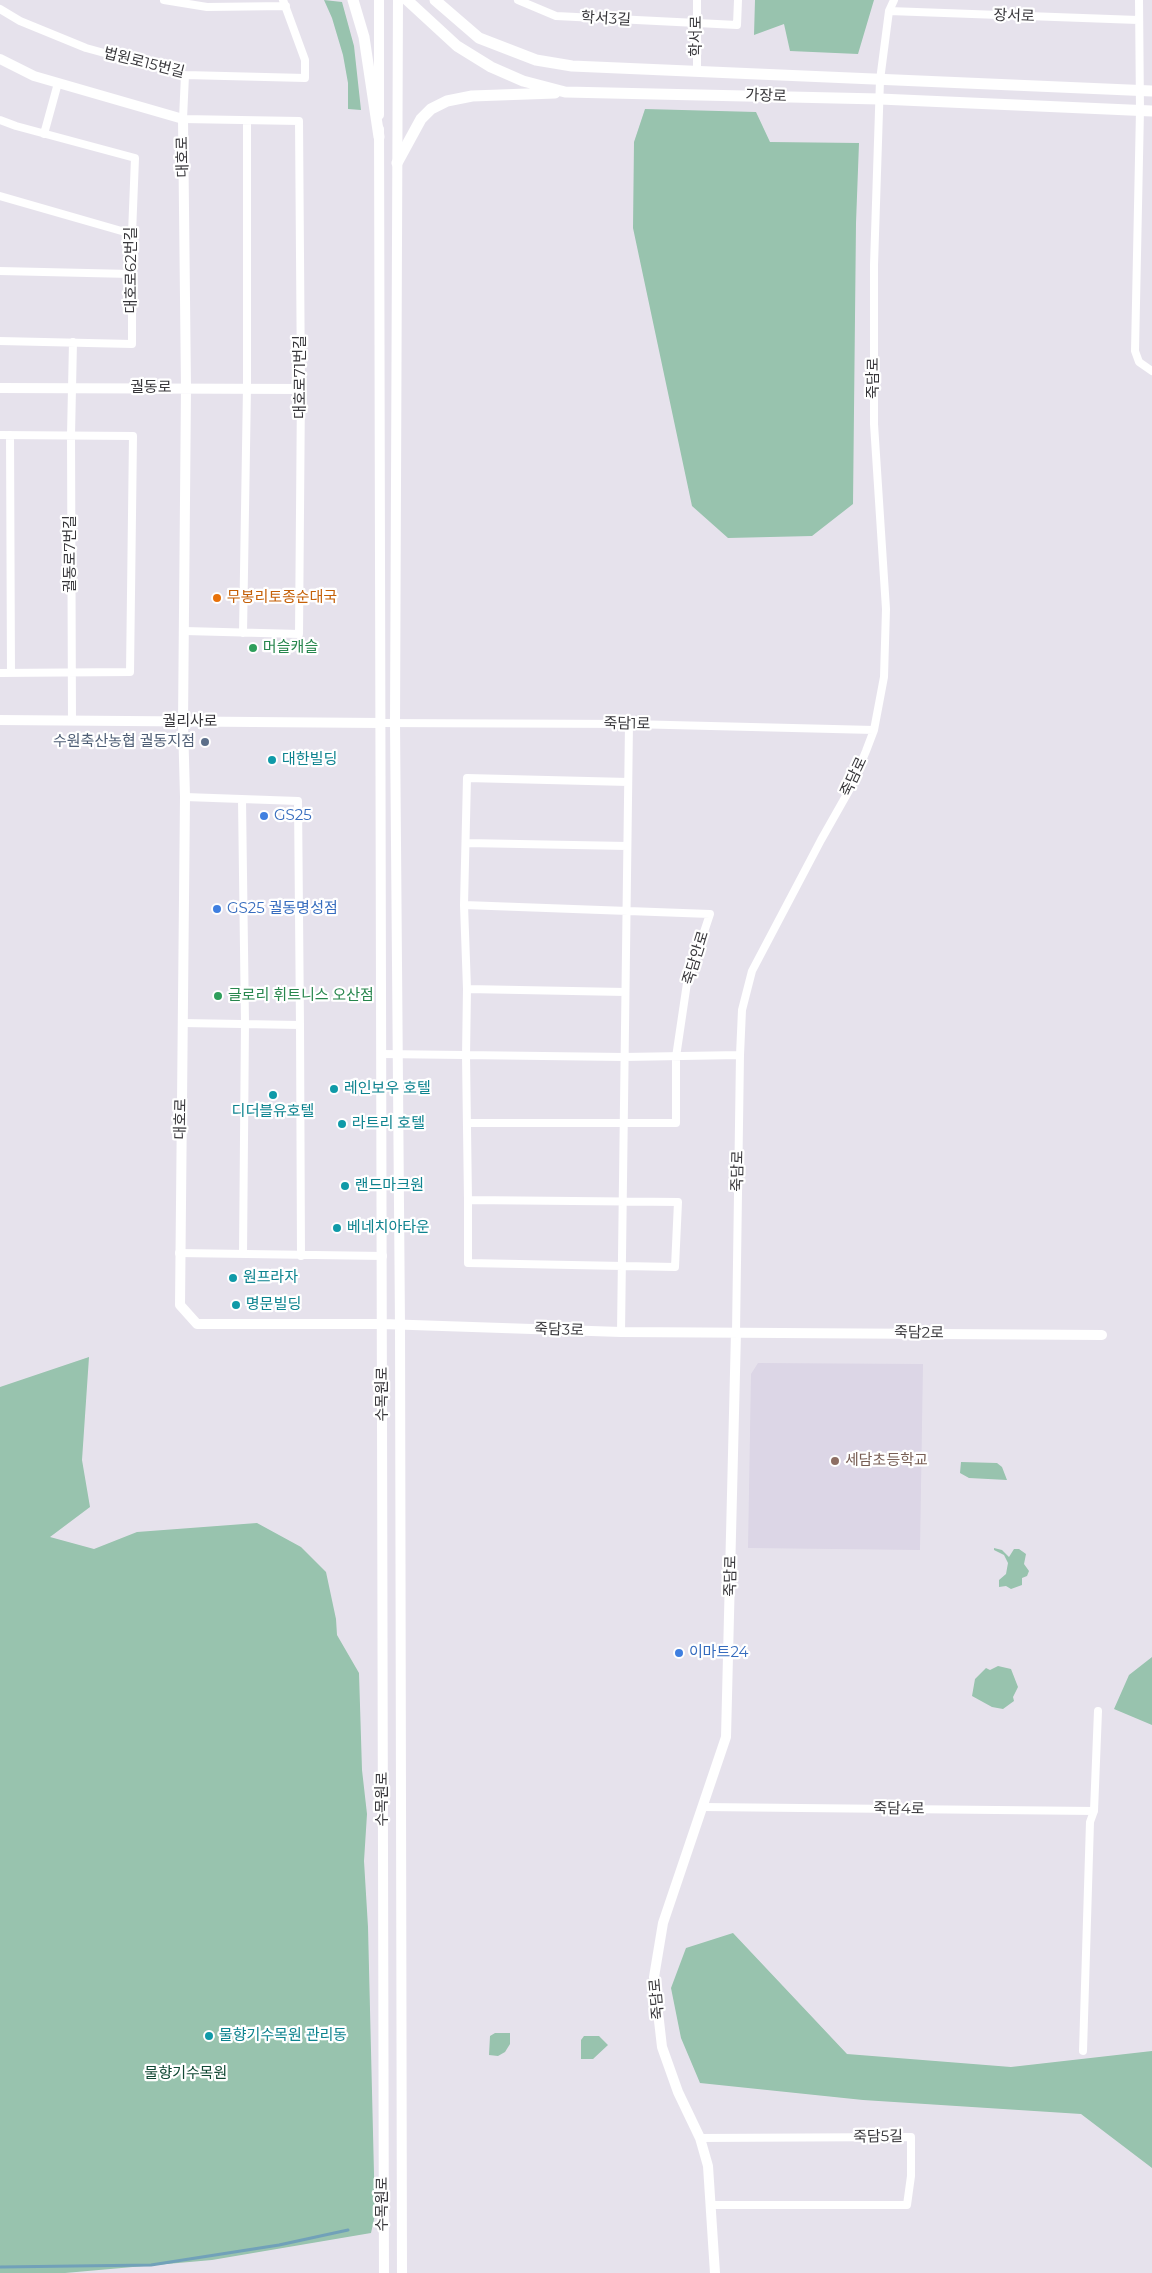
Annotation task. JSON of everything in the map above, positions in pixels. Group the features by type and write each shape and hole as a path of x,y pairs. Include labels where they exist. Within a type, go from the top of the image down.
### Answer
{"main road":[{"path":"353,0 364,37 379,137"},
{"name":"가장로","path":"407,0 457,46 491,67 524,80 565,92 880,100 1152,111"},
{"name":"가장로","path":"435,0 478,38 536,60 572,66 1152,91"},
{"path":"398,163 421,119 431,109 447,101 472,96 565,92"}],"street":[{"path":"164,0 207,4 284,3"},
{"name":"수목원로","path":"398,0 395,723 400,1325 402,2273"},
{"name":"학서3길","path":"518,0 556,16 737,25 738,0"},
{"name":"학서로","path":"697,0 697,71"},
{"path":"880,80 889,11 894,0"},
{"path":"1139,0 1140,110 1135,350 1139,362 1152,371"},
{"name":"수목원로","path":"379,2 384,2273"},
{"name":"법원로15번길","path":"0,9 20,21 86,48 185,75 305,78 305,60 284,3"},
{"name":"장서로","path":"889,11 1138,20"},
{"name":"대호로","path":"0,59 34,76 183,119 186,388 183,722 185,797 179,1253 180,1305 198,1324 383,1324"},
{"path":"183,119 185,75"},
{"name":"죽담로","path":"715,2273 708,2166 700,2138 678,2092 662,2047 654,1977 663,1923 726,1737 742,1010 752,971 851,787 874,730 884,676 886,609 874,424 874,265 880,80"},
{"path":"44,134 58,83"},
{"name":"대호로71번길","path":"183,119 300,121 302,388 299,634 185,631"},
{"name":"대호로62번길","path":"0,120 44,134 135,158 131,274 132,344 0,341"},
{"path":"243,633 247,387 247,121"},
{"path":"0,196 132,234"},
{"path":"0,272 131,274"},
{"name":"궐동로7번길","path":"72,721 71,388 73,342"},
{"name":"궐동로","path":"0,388 302,388"},
{"path":"0,435 133,436 130,672 0,673"},
{"path":"10,435 11,673"},
{"name":"궐리사로","path":"0,720 380,723"},
{"name":"죽담1로","path":"380,723 629,724 874,730"},
{"path":"621,1332 629,724"},
{"path":"468,1200 678,1202 675,1267 468,1263 467,989 464,905 466,778 628,782"},
{"path":"185,797 298,801 301,1256"},
{"path":"242,800 245,1023 243,1254"},
{"path":"466,843 627,846"},
{"name":"죽담안로","path":"464,905 710,914 687,983 676,1056 676,1122 623,1124 467,1123"},
{"path":"467,989 625,992"},
{"path":"183,1023 300,1024"},
{"path":"382,1054 624,1057 740,1055"},
{"path":"179,1253 382,1256"},
{"name":"죽담3로","path":"383,1324 621,1332 736,1332"},
{"name":"죽담2로","path":"736,1332 1102,1335"},
{"path":"1083,2051 1090,1822 1094,1810 1098,1711"},
{"name":"죽담4로","path":"703,1807 1094,1810"},
{"name":"죽담5길","path":"700,2138 911,2137 911,2176 907,2205 711,2205"}],"shaded area":[{"name":"세담초등학교","path":"758,1363 923,1364 920,1550 748,1548 751,1374"}],"green space":[{"path":"324,0 342,2 354,46 361,110 348,109 348,83 343,55 332,18"},
{"path":"755,0 874,0 858,54 790,51 784,24 754,35"},
{"path":"645,109 756,112 770,142 859,143 856,223 853,504 812,536 728,538 692,506 633,228 634,142"},
{"name":"물향기수목원","path":"89,1357 82,1460 90,1507 50,1537 94,1549 137,1532 257,1523 301,1547 326,1572 336,1619 337,1635 359,1673 362,1770 367,1814 364,1861 368,1927 375,2215 371,2233 212,2260 65,2273 0,2273 0,1387"},
{"path":"961,1462 997,1463 1002,1467 1007,1480 969,1478 960,1473"},
{"path":"994,1548 1002,1550 1009,1557 1014,1549 1019,1549 1026,1554 1024,1564 1029,1571 1027,1576 1022,1578 1022,1585 1011,1589 1006,1586 999,1587 999,1580 1006,1574 1008,1563 1004,1555 994,1550"},
{"path":"1152,1657 1152,1725 1114,1709 1129,1675"},
{"path":"998,1666 1011,1669 1018,1687 1013,1697 1014,1701 1003,1709 992,1707 972,1696 975,1679 986,1668 990,1670"},
{"path":"733,1933 847,2054 1011,2067 1152,2051 1152,2168 1081,2114 863,2100 700,2083 681,2038 671,1988 686,1948"},
{"path":"495,2033 510,2033 510,2044 505,2052 498,2056 489,2055 490,2036"},
{"path":"584,2036 599,2036 608,2045 593,2059 581,2059 581,2040"}],"waterway":[{"path":"0,2267 151,2265 279,2245 348,2230"}],"place":[{"name":"무봉리토종순대국","path":"217,598"},
{"name":"머슬캐슬","path":"253,648"},
{"name":"수원축산농협 궐동지점","path":"205,742"},
{"name":"대한빌딩","path":"272,760"},
{"name":"GS25","path":"264,816"},
{"name":"GS25 궐동명성점","path":"217,909"},
{"name":"글로리 휘트니스 오산점","path":"218,996"},
{"name":"레인보우 호텔","path":"334,1089"},
{"name":"디더블유호텔","path":"273,1095"},
{"name":"라트리 호텔","path":"342,1124"},
{"name":"랜드마크원","path":"345,1186"},
{"name":"베네치아타운","path":"337,1228"},
{"name":"원프라자","path":"233,1278"},
{"name":"명문빌딩","path":"236,1305"},
{"name":"세담초등학교","path":"835,1461"},
{"name":"이마트24","path":"679,1653"},
{"name":"물향기수목원 관리동","path":"209,2036"}]}
